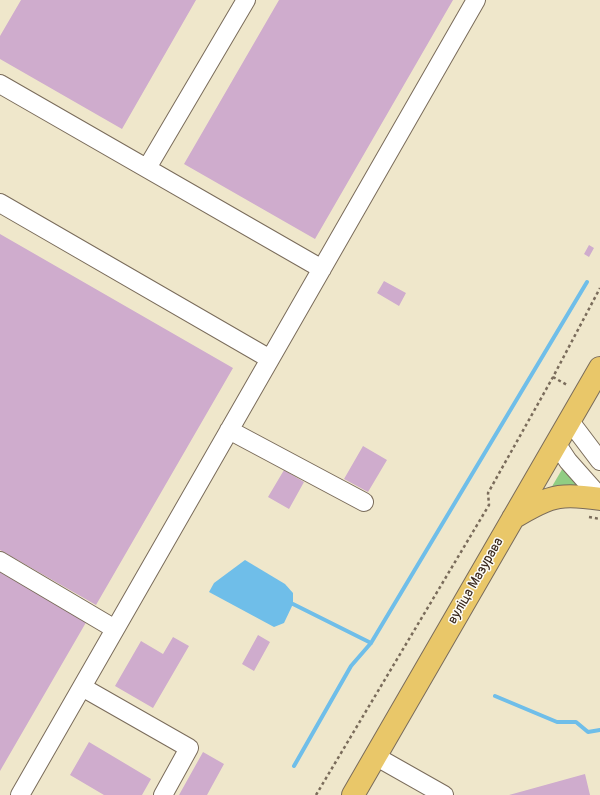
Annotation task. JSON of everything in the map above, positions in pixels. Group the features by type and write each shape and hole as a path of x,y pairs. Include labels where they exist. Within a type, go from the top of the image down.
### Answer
{"main road":[{"name":"вуліца Мазурава","path":"353,795 600,368"},
{"path":"513,518 536,505 558,497 600,498"}],"street":[{"path":"147,168 246,0"},
{"path":"20,795 476,0"},
{"path":"0,84 322,269"},
{"path":"0,203 270,359"},
{"path":"570,420 600,461"},
{"path":"229,430 364,502"},
{"path":"556,443 568,461 600,498"},
{"path":"0,561 115,629"},
{"path":"82,687 189,748 163,795"},
{"path":"375,756 444,795"}],"path":[{"path":"316,795 489,505 488,493 553,377 600,288"},
{"path":"553,377 567,385"}],"green space":[{"path":"564,466 583,489 547,495"}],"water":[{"path":"245,560 285,584 293,593 293,604 284,623 274,627 209,592 214,583"}],"building":[{"path":"21,0 196,0 122,129 0,59 0,36"},
{"path":"279,0 453,0 315,239 184,164"},
{"path":"0,234 233,368 96,605 0,550"},
{"path":"589,245 594,248 589,257 584,254"},
{"path":"384,281 406,293 399,306 377,293"},
{"path":"363,446 387,460 368,492 344,479"},
{"path":"284,470 304,482 289,509 268,497"},
{"path":"0,568 88,619 0,771"},
{"path":"258,635 270,642 254,671 242,664"},
{"path":"173,637 189,646 153,708 115,686 141,641 163,654"},
{"path":"89,742 151,779 142,795 104,795 70,775"},
{"path":"203,752 224,764 207,795 179,795"},
{"path":"585,774 590,795 509,795"}],"waterway":[{"path":"294,766 351,666 371,643 587,282"},
{"path":"293,604 371,643"},
{"path":"495,696 557,722 576,722 588,732 600,730"}]}
